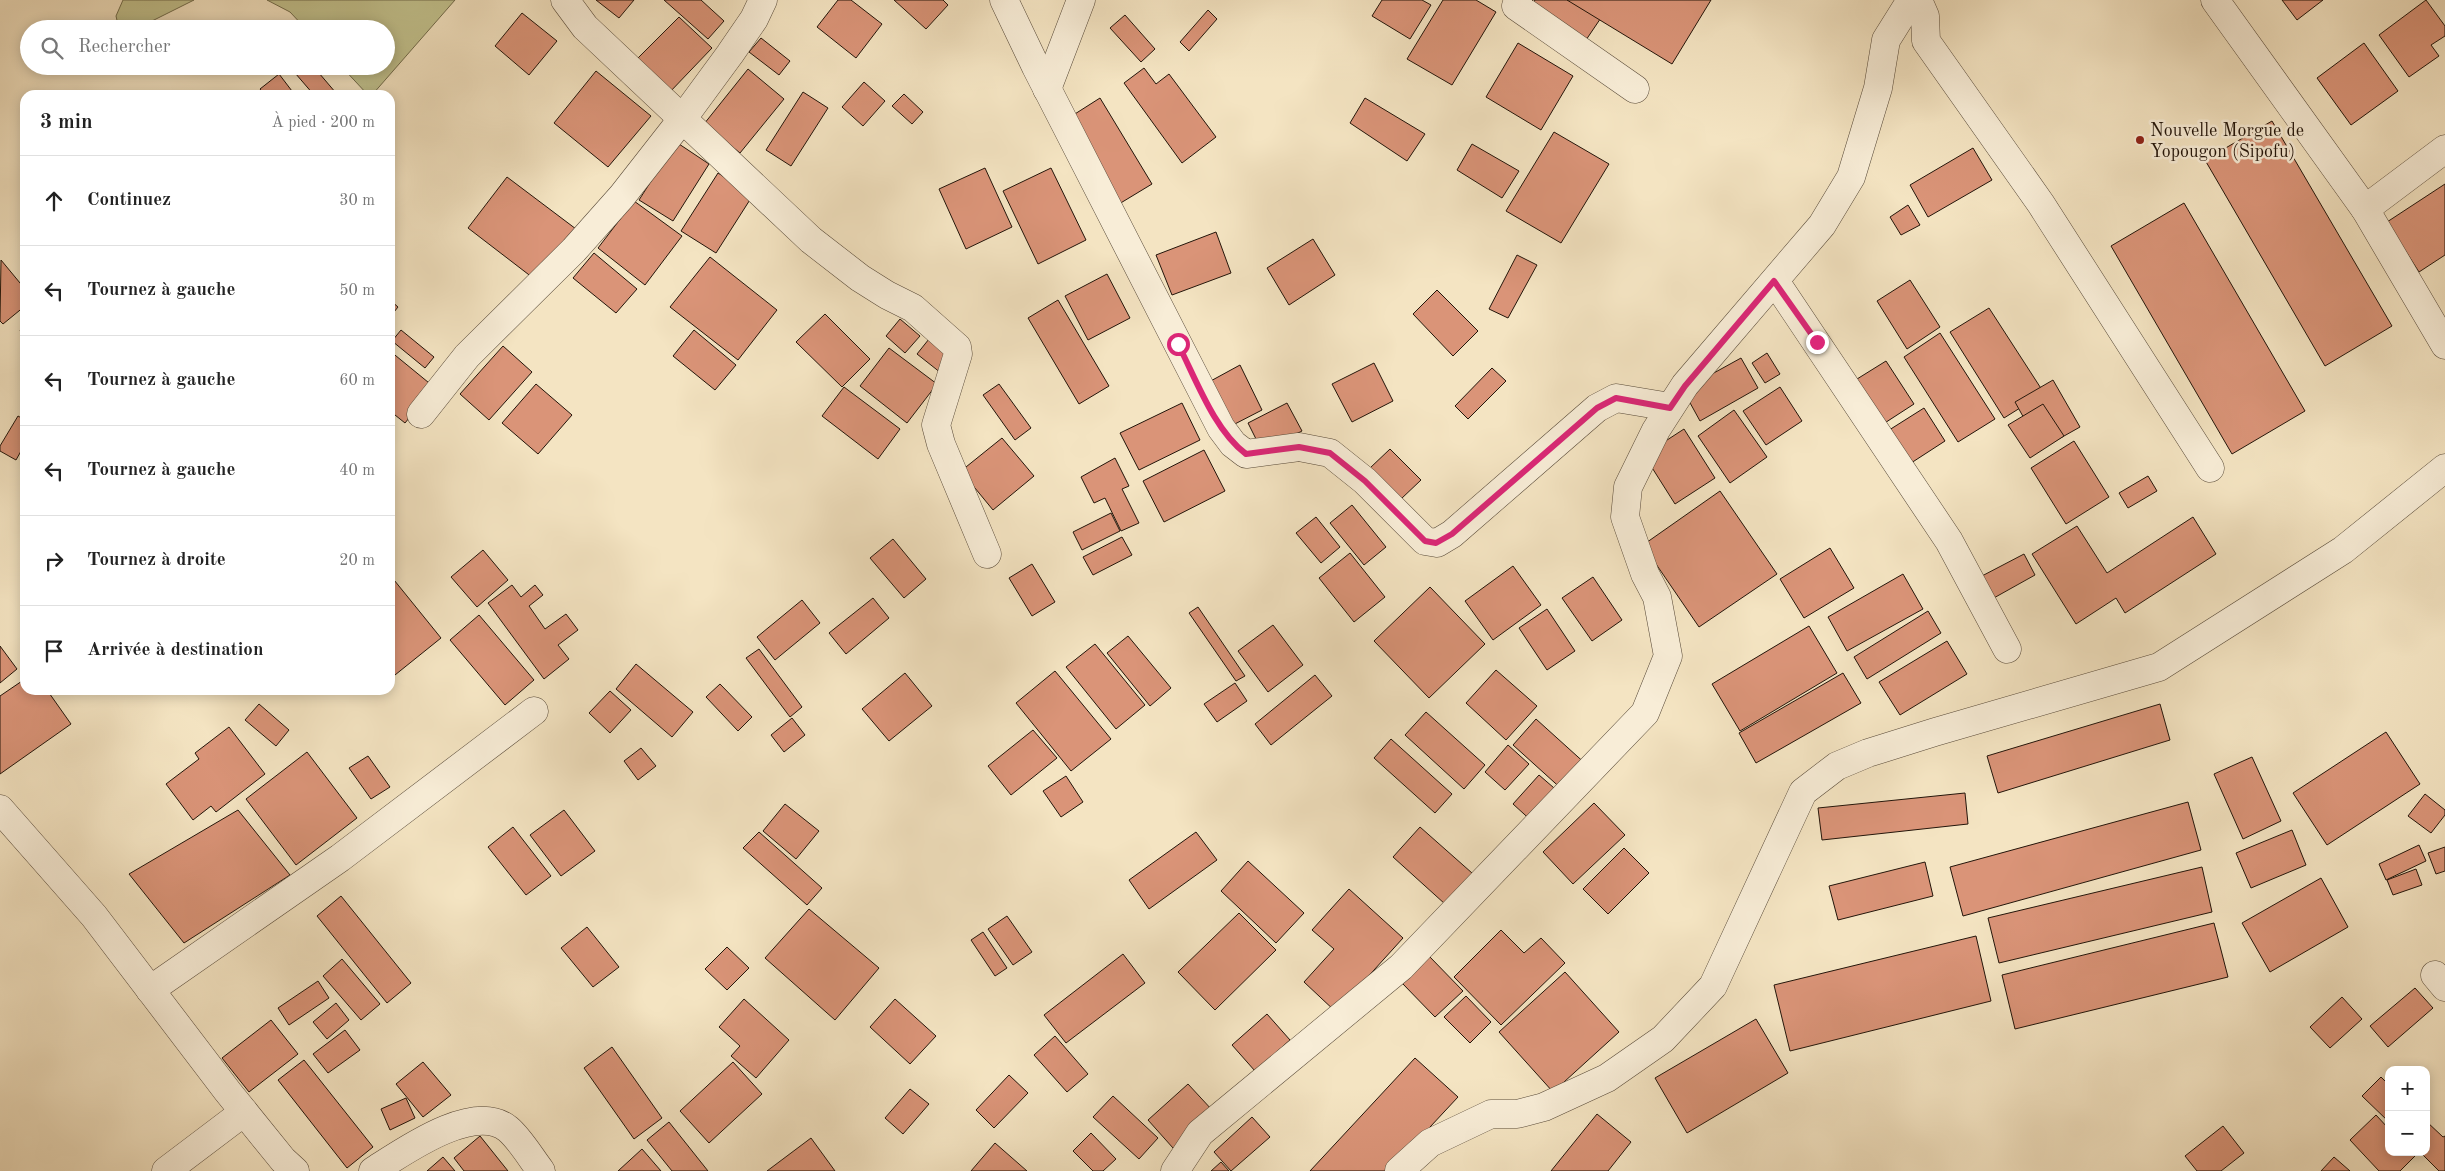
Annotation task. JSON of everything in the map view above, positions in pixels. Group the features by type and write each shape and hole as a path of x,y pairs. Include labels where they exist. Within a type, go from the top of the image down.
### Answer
{"street":[{"path":"565,0 585,27 684,118 811,240 860,278 913,308 956,347 958,354 936,425 941,444 987,554"},
{"path":"421,414 467,356 574,250 622,196 684,118 754,20 763,0"},
{"path":"1004,0 1047,89 1221,428 1233,444 1246,454 1299,447 1330,453 1365,481 1425,541 1436,543 1452,534 1597,408 1616,398 1670,408"},
{"path":"1047,89 1081,0"},
{"path":"1518,0 1516,6 1634,89"},
{"path":"1175,1171 1200,1133 1401,966 1645,713 1668,656 1657,597 1638,556 1626,517 1628,487 1656,430 1685,386 1822,225 1851,177 1878,88 1886,40 1911,0"},
{"path":"1918,0 1925,16 1926,42 2041,204 2210,468"},
{"path":"2215,0 2365,209 2445,344"},
{"path":"2365,209 2445,149"},
{"path":"1774,281 1949,541 2007,649"},
{"path":"1399,1171 1430,1143 1491,1114 1517,1114 1544,1107 1562,1099 1607,1078 1663,1039 1713,986 1803,792 1837,766 1885,748 2159,667 2343,550 2445,468"},
{"path":"150,990 340,858 534,711"},
{"path":"0,809 94,916 244,1112 283,1160 295,1171"},
{"path":"166,1171 244,1112"},
{"path":"373,1171 406,1150 460,1124 482,1120 497,1123 508,1129 541,1171"}],"green space":[{"path":"123,0 194,0 154,20 117,20 116,16"},
{"path":"267,0 455,0 395,69 395,20 298,20 290,12"},
{"path":"349,75 389,75 376,90 363,90"}],"building":[{"path":"596,0 634,0 619,18"},
{"path":"664,0 701,0 724,21 708,39"},
{"path":"838,0 851,0 882,24 856,58 817,27"},
{"path":"894,0 943,0 948,5 926,29"},
{"path":"1382,0 1422,0 1431,5 1410,39 1372,16"},
{"path":"1443,0 1476,0 1496,12 1452,85 1407,59"},
{"path":"1535,0 1613,0 1586,40 1532,4"},
{"path":"1567,0 1711,0 1672,64"},
{"path":"2282,0 2323,0 2297,20"},
{"path":"2426,0 2445,26 2445,36 2431,45 2439,56 2409,77 2379,35"},
{"path":"1208,10 1217,19 1189,51 1180,42"},
{"path":"522,13 557,41 529,75 495,46"},
{"path":"1125,15 1155,49 1141,62 1110,28"},
{"path":"679,17 712,48 668,94 634,62"},
{"path":"761,38 790,61 779,75 749,52"},
{"path":"1518,43 1573,76 1541,130 1486,97"},
{"path":"2364,43 2398,91 2351,125 2317,78"},
{"path":"1144,68 1156,84 1169,74 1216,137 1182,163 1124,83"},
{"path":"748,69 784,99 740,153 704,124"},
{"path":"596,71 651,116 608,167 554,123"},
{"path":"280,75 291,90 261,90"},
{"path":"297,75 321,75 333,90 310,90"},
{"path":"864,82 885,101 863,126 842,107"},
{"path":"803,92 828,108 791,166 766,150"},
{"path":"904,94 923,112 912,124 892,106"},
{"path":"1100,98 1152,184 1119,204 1067,119"},
{"path":"1365,98 1425,134 1407,161 1350,123"},
{"path":"2272,121 2392,326 2325,366 2205,160"},
{"path":"1554,132 1609,164 1561,243 1506,211"},
{"path":"676,142 709,164 673,221 639,200"},
{"path":"1472,144 1519,171 1502,198 1457,170"},
{"path":"1973,148 1992,180 1928,217 1910,185"},
{"path":"985,168 1012,227 966,249 939,189"},
{"path":"1051,168 1086,240 1038,264 1003,191"},
{"path":"718,173 753,195 716,253 681,231"},
{"path":"507,177 576,229 537,281 468,228"},
{"path":"2445,184 2445,255 2419,272 2387,222"},
{"path":"634,201 682,236 645,285 598,248"},
{"path":"2184,203 2305,411 2232,454 2111,246"},
{"path":"1908,205 1920,225 1901,235 1890,217"},
{"path":"1216,232 1231,273 1172,295 1156,255"},
{"path":"1313,239 1335,275 1289,305 1267,268"},
{"path":"594,253 637,289 616,313 573,278"},
{"path":"1517,255 1537,265 1508,318 1489,309"},
{"path":"710,257 777,310 738,360 670,307"},
{"path":"1,260 20,283 20,310 3,324 0,321"},
{"path":"1107,274 1130,318 1088,340 1065,296"},
{"path":"1910,280 1940,327 1907,349 1877,301"},
{"path":"1437,290 1478,331 1453,356 1413,314"},
{"path":"1058,300 1109,386 1079,404 1028,318"},
{"path":"1989,308 2044,393 2004,418 1950,332"},
{"path":"825,314 870,359 842,387 796,342"},
{"path":"900,319 920,336 905,353 886,336"},
{"path":"401,330 434,357 425,368 395,343 395,337"},
{"path":"694,330 736,365 715,390 673,356"},
{"path":"1940,333 1995,419 1958,442 1904,357"},
{"path":"929,339 953,357 941,373 917,354"},
{"path":"503,346 532,372 489,420 460,394"},
{"path":"889,348 937,384 907,423 860,386"},
{"path":"1767,353 1780,374 1765,383 1752,363"},
{"path":"395,355 434,387 405,423 395,415"},
{"path":"1741,358 1758,388 1700,421 1683,390"},
{"path":"1886,361 1914,404 1877,428 1849,384"},
{"path":"1374,363 1393,401 1352,422 1332,384"},
{"path":"1240,365 1262,410 1229,427 1207,383"},
{"path":"1492,368 1506,381 1468,419 1455,406"},
{"path":"2053,380 2080,427 2041,449 2015,402"},
{"path":"536,384 572,415 538,454 502,423"},
{"path":"999,384 1031,428 1015,440 983,395"},
{"path":"844,387 900,429 878,459 822,416"},
{"path":"1780,387 1802,421 1766,445 1743,411"},
{"path":"1182,403 1200,440 1139,470 1120,433"},
{"path":"1287,403 1302,431 1262,451 1248,423"},
{"path":"2043,404 2064,436 2030,458 2008,425"},
{"path":"1924,408 1945,441 1908,465 1886,432"},
{"path":"1734,410 1767,457 1730,483 1698,436"},
{"path":"18,416 20,417 20,453 16,460 0,451 0,446"},
{"path":"1684,429 1715,478 1675,504 1644,455"},
{"path":"1002,438 1034,476 993,510 961,471"},
{"path":"2074,441 2109,497 2066,524 2031,468"},
{"path":"1390,449 1421,480 1401,499 1370,468"},
{"path":"1204,450 1225,491 1164,522 1143,481"},
{"path":"1115,458 1129,486 1122,489 1139,523 1121,531 1105,498 1094,503 1081,477"},
{"path":"2148,476 2157,491 2128,508 2119,493"},
{"path":"1720,491 1777,574 1699,627 1643,545"},
{"path":"1352,505 1386,547 1364,565 1330,523"},
{"path":"1111,513 1120,531 1082,550 1073,532"},
{"path":"1316,517 1340,547 1321,563 1296,533"},
{"path":"2193,517 2216,554 2125,613 2116,598 2076,624 2032,554 2077,526 2107,573"},
{"path":"1122,537 1132,555 1093,575 1083,557"},
{"path":"893,539 926,579 904,598 870,558"},
{"path":"1830,548 1854,588 1804,618 1780,579"},
{"path":"483,550 508,580 477,607 451,577"},
{"path":"1350,553 1385,597 1354,622 1319,578"},
{"path":"2024,554 2035,575 1992,599 1980,577"},
{"path":"1032,564 1055,602 1032,616 1009,578"},
{"path":"1513,566 1541,605 1493,640 1465,601"},
{"path":"1903,574 1923,609 1847,651 1828,617"},
{"path":"1593,577 1622,620 1592,641 1562,598"},
{"path":"395,581 441,638 395,675"},
{"path":"512,585 521,597 535,585 543,595 529,606 545,629 566,614 578,630 558,645 569,659 544,679 488,603"},
{"path":"1430,587 1485,644 1429,698 1374,641"},
{"path":"873,598 889,618 846,654 829,633"},
{"path":"802,600 820,623 775,660 757,637"},
{"path":"1198,607 1245,676 1236,681 1189,613"},
{"path":"1547,609 1575,651 1547,670 1519,628"},
{"path":"1928,611 1941,633 1867,679 1854,657"},
{"path":"479,615 534,680 505,705 450,640"},
{"path":"1273,625 1303,665 1268,692 1238,651"},
{"path":"1809,626 1837,673 1740,731 1712,684"},
{"path":"1128,636 1171,688 1150,706 1107,653"},
{"path":"1947,641 1967,674 1900,715 1879,682"},
{"path":"1095,644 1145,705 1116,729 1066,667"},
{"path":"0,646 17,669 0,683"},
{"path":"759,649 802,707 790,717 746,658"},
{"path":"636,664 693,712 672,737 616,689"},
{"path":"1496,670 1537,706 1506,740 1466,703"},
{"path":"1055,671 1111,739 1071,771 1016,703"},
{"path":"905,673 932,706 889,741 862,709"},
{"path":"1843,673 1861,703 1756,763 1739,733"},
{"path":"1315,675 1332,696 1271,745 1255,724"},
{"path":"20,682 20,695 51,695 71,724 0,774 0,696"},
{"path":"1235,683 1247,701 1217,722 1204,704"},
{"path":"720,684 752,717 738,731 706,697"},
{"path":"610,691 631,710 610,733 589,713"},
{"path":"259,704 289,730 276,746 245,720"},
{"path":"2160,704 2170,740 1998,793 1987,756"},
{"path":"1426,712 1485,765 1464,789 1405,735"},
{"path":"792,718 805,735 784,752 771,735"},
{"path":"1536,719 1588,766 1565,792 1513,745"},
{"path":"229,727 265,774 216,812 211,806 193,820 166,784 199,759 195,753"},
{"path":"1033,730 1057,758 1011,795 988,766"},
{"path":"2386,732 2420,784 2327,845 2293,793"},
{"path":"1391,739 1452,794 1435,813 1374,758"},
{"path":"1508,745 1529,764 1505,790 1485,772"},
{"path":"641,748 656,766 638,780 624,761"},
{"path":"307,752 357,818 296,865 246,799"},
{"path":"368,756 390,787 371,799 349,768"},
{"path":"2252,757 2281,821 2243,839 2214,774"},
{"path":"1539,775 1561,794 1535,824 1513,804"},
{"path":"1066,776 1083,802 1061,817 1043,791"},
{"path":"1965,793 1968,824 1822,840 1818,808"},
{"path":"2425,794 2445,810 2445,815 2431,833 2408,816"},
{"path":"2188,802 2201,850 1963,916 1950,867"},
{"path":"1594,803 1625,835 1573,884 1543,852"},
{"path":"785,804 819,831 796,859 763,831"},
{"path":"238,810 290,875 184,943 129,874"},
{"path":"564,810 595,851 561,876 530,835"},
{"path":"513,827 551,876 526,895 488,847"},
{"path":"1420,827 1472,873 1445,904 1393,857"},
{"path":"2292,830 2306,865 2251,888 2236,853"},
{"path":"759,832 822,888 807,905 743,848"},
{"path":"1196,832 1217,860 1149,909 1129,880"},
{"path":"2419,845 2426,861 2386,880 2379,864"},
{"path":"2445,847 2445,871 2436,874 2428,853"},
{"path":"1624,848 1649,873 1608,914 1583,889"},
{"path":"1248,861 1304,913 1276,943 1221,891"},
{"path":"1925,862 1933,896 1838,920 1829,886"},
{"path":"2202,867 2212,912 1999,963 1988,918"},
{"path":"2416,869 2422,885 2393,895 2387,880"},
{"path":"2321,878 2348,927 2270,972 2242,923"},
{"path":"1349,889 1403,938 1336,1012 1304,982 1334,949 1312,930"},
{"path":"341,896 411,983 387,1003 317,916"},
{"path":"809,909 879,968 835,1020 765,958"},
{"path":"1239,913 1276,950 1215,1010 1178,972"},
{"path":"1007,916 1032,952 1013,965 988,929"},
{"path":"2214,923 2228,977 2015,1029 2002,975"},
{"path":"587,927 619,967 593,987 561,948"},
{"path":"1501,930 1524,953 1541,938 1565,963 1501,1025 1454,977"},
{"path":"983,932 1007,968 995,976 971,940"},
{"path":"1976,936 1991,1001 1790,1051 1774,985"},
{"path":"727,947 749,968 727,990 705,969"},
{"path":"1123,954 1145,983 1066,1043 1044,1015"},
{"path":"1429,956 1463,991 1435,1017 1402,983"},
{"path":"342,959 380,1004 361,1020 323,976"},
{"path":"1565,972 1619,1032 1553,1092 1499,1032"},
{"path":"318,981 329,998 289,1025 278,1008"},
{"path":"2415,988 2433,1008 2388,1047 2370,1026"},
{"path":"1466,996 1491,1022 1470,1043 1444,1017"},
{"path":"2342,997 2362,1019 2330,1048 2310,1027"},
{"path":"744,999 789,1040 756,1078 731,1056 740,1046 719,1027"},
{"path":"895,999 936,1036 910,1064 870,1027"},
{"path":"336,1003 349,1020 327,1039 313,1022"},
{"path":"1267,1014 1290,1040 1255,1071 1232,1045"},
{"path":"1756,1019 1788,1073 1687,1133 1655,1078"},
{"path":"271,1020 298,1054 249,1092 222,1058"},
{"path":"345,1030 360,1050 328,1073 313,1054"},
{"path":"1055,1036 1088,1074 1067,1092 1034,1055"},
{"path":"612,1047 662,1118 634,1139 584,1068"},
{"path":"1415,1058 1458,1097 1389,1171 1310,1171"},
{"path":"304,1060 373,1147 347,1168 278,1080"},
{"path":"423,1062 451,1095 423,1117 396,1084"},
{"path":"733,1062 762,1094 709,1143 680,1111"},
{"path":"1009,1075 1028,1093 994,1128 976,1110"},
{"path":"2381,1077 2385,1081 2385,1118 2362,1096"},
{"path":"1188,1084 1213,1111 1173,1148 1148,1120"},
{"path":"910,1089 929,1104 903,1134 885,1118"},
{"path":"1113,1096 1158,1138 1139,1159 1093,1117"},
{"path":"406,1098 415,1118 390,1130 381,1109"},
{"path":"1597,1114 1631,1142 1608,1171 1551,1171"},
{"path":"2376,1115 2385,1125 2385,1156 2415,1156 2400,1171 2379,1171 2350,1140"},
{"path":"1252,1117 1270,1137 1231,1171 1214,1152"},
{"path":"669,1122 708,1171 672,1171 647,1140"},
{"path":"2430,1125 2443,1137 2445,1136 2445,1171 2439,1171 2424,1156 2430,1156"},
{"path":"2223,1126 2244,1153 2221,1171 2197,1171 2185,1156"},
{"path":"1091,1133 1116,1159 1103,1171 1093,1171 1073,1151"},
{"path":"480,1136 508,1171 464,1171 454,1158"},
{"path":"811,1138 835,1171 767,1171"},
{"path":"995,1143 1027,1171 971,1171"},
{"path":"642,1149 661,1171 618,1171"},
{"path":"443,1157 455,1171 427,1171"},
{"path":"2334,1157 2350,1171 2321,1171"},
{"path":"1221,1162 1229,1171 1211,1171"}],"place":[{"name":"Nouvelle Morgue de Yopougon (Sipofu)","path":"2140,140"}],"route":[{"path":"1178,344 1221,428 1233,444 1246,454 1299,447 1330,453 1365,481 1425,541 1436,543 1452,534 1597,408 1616,398 1670,408 1685,386 1774,281 1817,342"}]}
